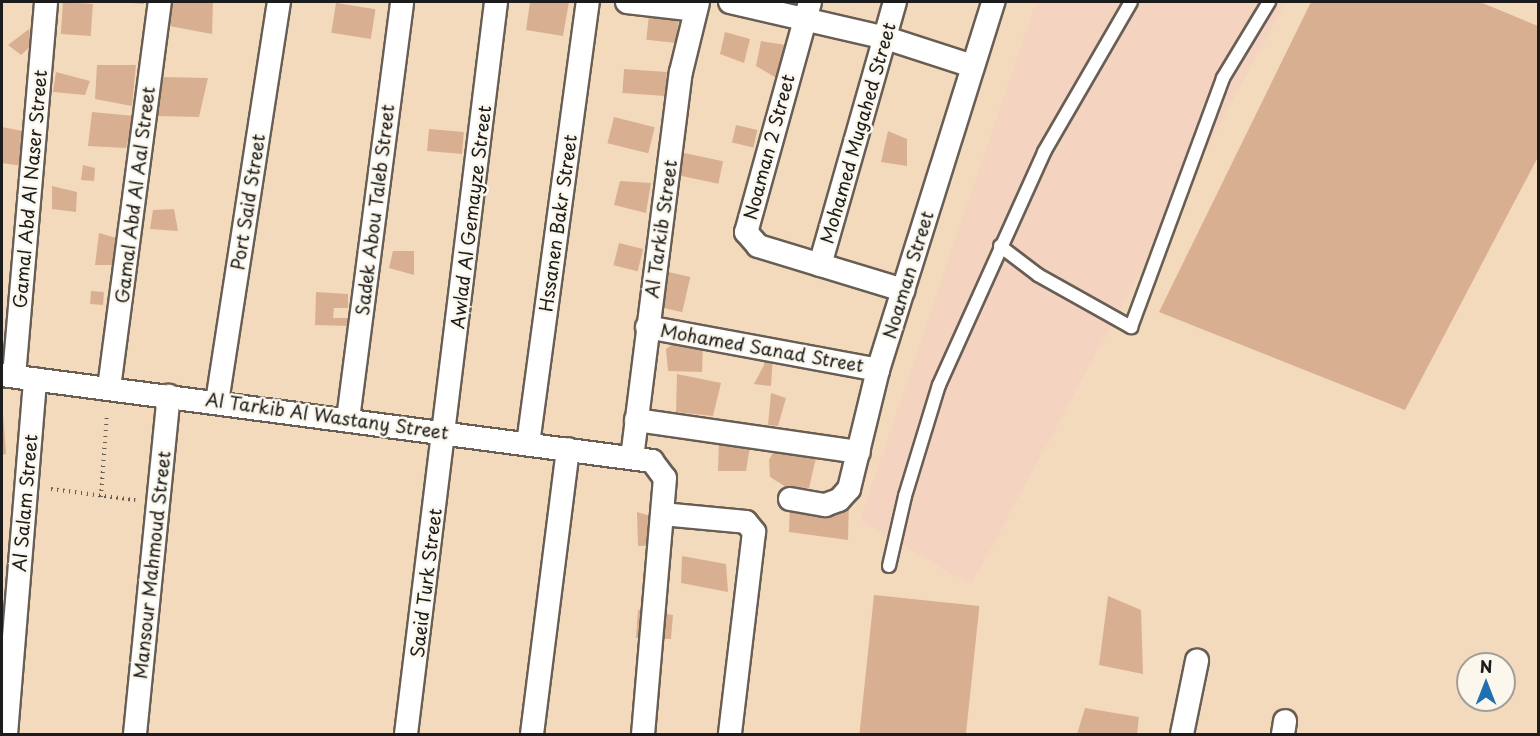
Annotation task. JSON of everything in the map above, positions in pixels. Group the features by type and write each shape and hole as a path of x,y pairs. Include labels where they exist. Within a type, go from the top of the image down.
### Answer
{"street":[{"name":"Gamal Abd Al Naser Street","path":"17,377 46,2"},
{"name":"Gamal Abd Al Aal Street","path":"109,388 160,2"},
{"name":"Port Said Street","path":"217,402 279,2"},
{"name":"Sadek Abou Taleb Street","path":"348,419 402,2"},
{"name":"Awlad Al Gemayze Street","path":"446,432 496,2"},
{"name":"Hssanen Bakr Street","path":"528,444 588,2"},
{"path":"627,2 697,6"},
{"path":"730,2 808,9 972,66"},
{"name":"Mohamed Mugahed Street","path":"819,265 895,2"},
{"name":"Noaman Street","path":"790,499 825,505 839,500 849,489 878,370 993,2"},
{"name":"Al Tarkib Street","path":"642,460 636,420 647,327 681,72 697,6"},
{"name":"Noaman 2 Street","path":"808,9 746,232 758,246 903,290"},
{"name":"Mohamed Sanad Street","path":"647,327 878,370"},
{"name":"Al Tarkib Al Wastany Street","path":"17,377 446,432 642,460"},
{"name":"Al Salam Street","path":"6,735 26,485 17,377"},
{"name":"Mansour Mahmoud Street","path":"135,735 169,396"},
{"path":"636,420 859,452"},
{"name":"Saeid Turk Street","path":"406,735 446,432"},
{"path":"532,735 568,449"},
{"path":"642,460 665,478 643,735"},
{"path":"662,514 746,522 754,532 730,735"},
{"path":"1182,735 1197,661"}],"lane":[{"path":"890,566 905,496 939,385 1044,152 1131,2"},
{"path":"1000,246 1038,275 1131,327 1223,78 1269,2"}],"path":[{"path":"101,497 109,388"},
{"path":"26,485 101,497 158,502"}],"shaded area":[{"path":"1036,2 1286,2 971,585 860,520"}],"building":[{"path":"63,2 93,4 91,36 61,34"},
{"path":"117,2 144,2 144,4"},
{"path":"170,2 213,2 212,34 169,26"},
{"path":"530,2 569,2 563,36 526,30"},
{"path":"1311,2 1480,2 1538,26 1538,157 1405,410 1159,312"},
{"path":"336,3 376,9 371,39 331,33"},
{"path":"649,14 679,17 676,43 646,40"},
{"path":"29,29 32,45 21,55 8,45"},
{"path":"725,32 750,39 744,63 720,54"},
{"path":"761,41 786,45 778,79 756,66"},
{"path":"97,65 136,65 132,106 95,99"},
{"path":"624,69 667,72 665,96 622,93"},
{"path":"56,72 90,81 85,95 53,92"},
{"path":"163,77 208,78 199,117 157,116"},
{"path":"92,112 134,116 126,148 88,146"},
{"path":"614,117 655,127 648,153 607,143"},
{"path":"736,125 757,130 753,147 732,143"},
{"path":"2,127 23,131 22,166 2,163"},
{"path":"429,129 464,132 462,154 427,151"},
{"path":"888,131 907,139 907,166 881,162"},
{"path":"684,153 723,161 718,184 679,175"},
{"path":"83,165 95,168 94,181 81,180"},
{"path":"620,181 651,183 646,213 614,205"},
{"path":"52,186 77,192 76,212 52,209"},
{"path":"174,209 178,231 150,229 153,210"},
{"path":"99,233 116,238 113,265 95,265"},
{"path":"619,243 643,249 638,271 613,265"},
{"path":"393,251 414,251 414,275 389,268"},
{"path":"664,271 690,277 682,312 656,306"},
{"path":"91,291 104,292 103,305 90,304"},
{"path":"316,292 348,294 348,308 334,308 333,318 349,318 349,326 315,325"},
{"path":"680,339 703,342 702,372 668,371 666,349"},
{"path":"764,353 773,356 771,386 754,384 764,365"},
{"path":"677,374 721,383 713,416 676,412"},
{"path":"771,393 786,398 778,426 768,425"},
{"path":"2,398 6,454 2,455"},
{"path":"719,438 751,441 746,471 718,471"},
{"path":"800,446 816,458 809,488 786,487 770,477 769,460 776,447"},
{"path":"790,499 849,500 848,540 789,532"},
{"path":"637,512 674,523 672,545 638,546"},
{"path":"682,556 726,564 728,592 681,583"},
{"path":"874,595 979,606 966,734 859,734"},
{"path":"1108,596 1141,610 1143,674 1099,665"},
{"path":"638,610 673,615 671,639 636,638"},
{"path":"1085,708 1139,717 1137,734 1077,734"}]}
